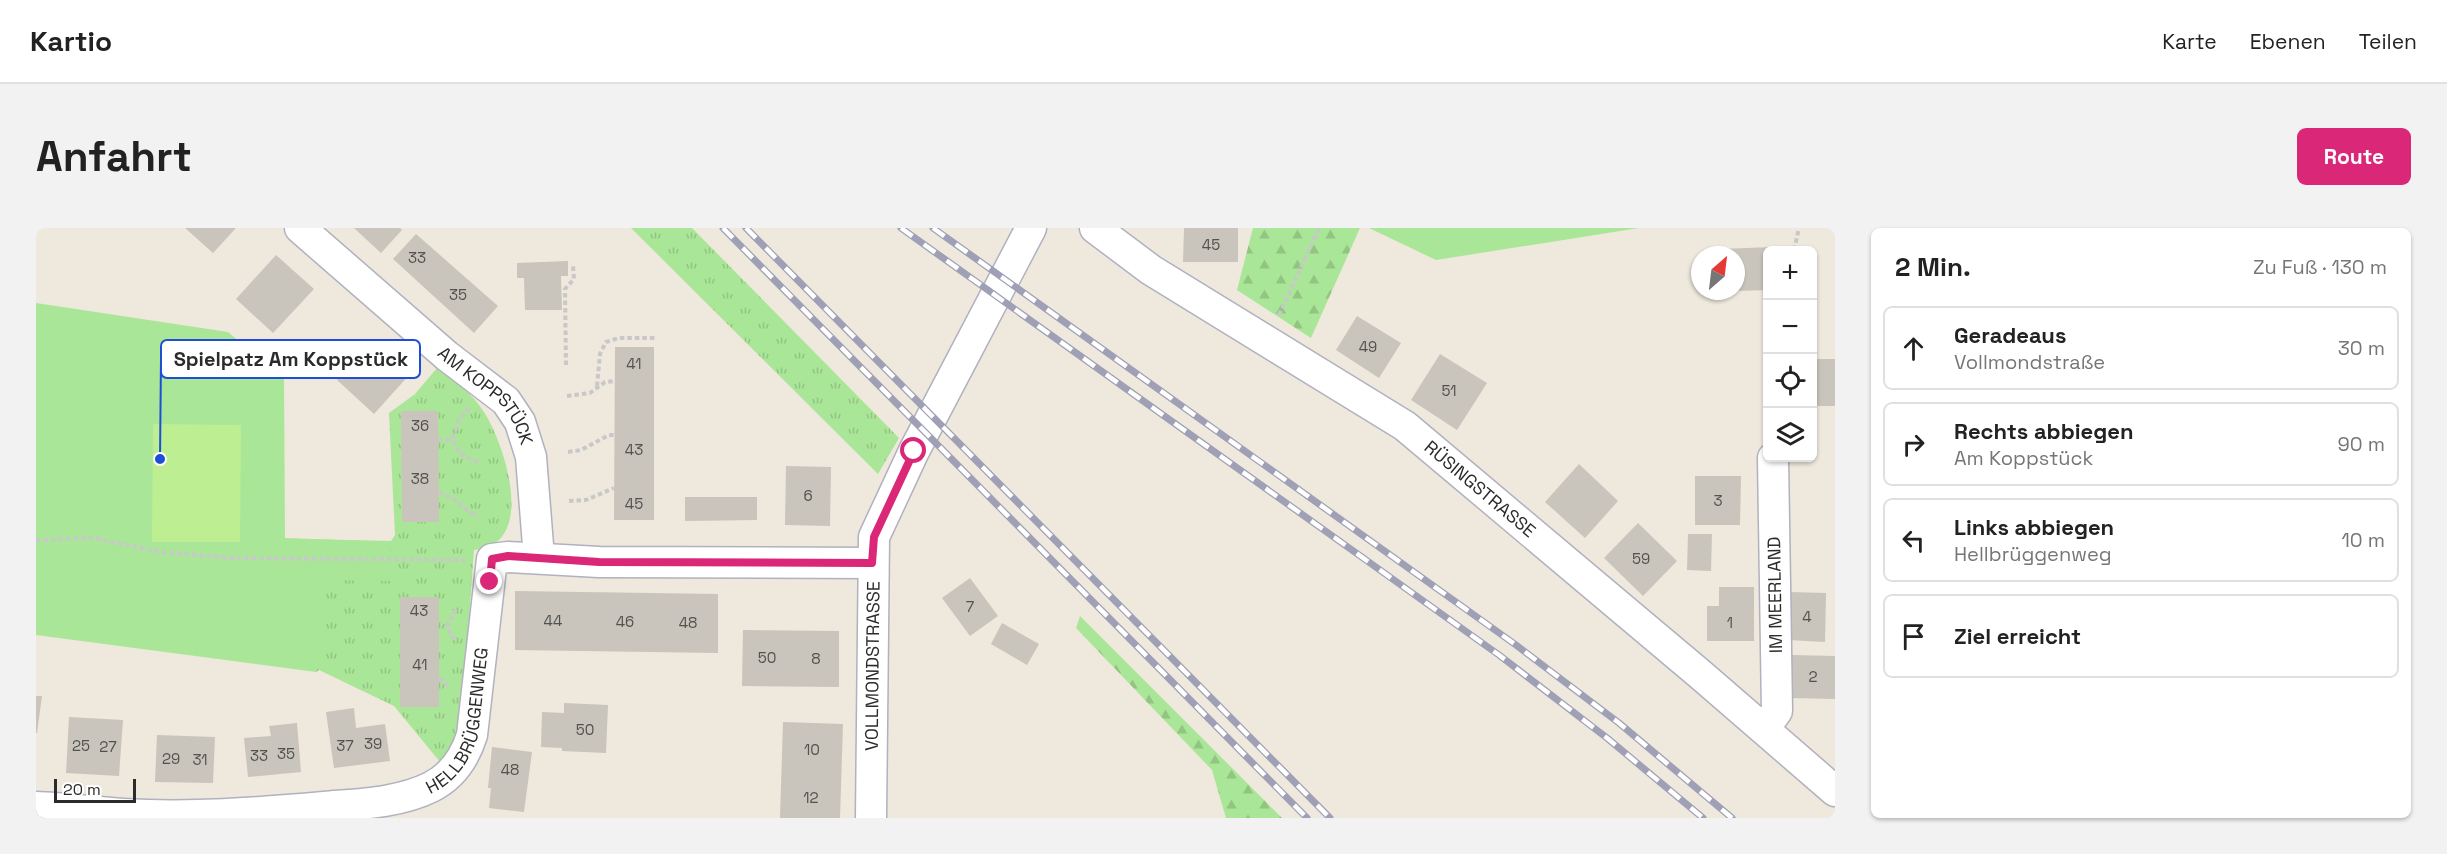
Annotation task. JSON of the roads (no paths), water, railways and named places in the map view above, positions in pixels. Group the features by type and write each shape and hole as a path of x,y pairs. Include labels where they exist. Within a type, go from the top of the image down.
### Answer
{"street":[{"name":"AM KOPPSTÜCK","path":"300,228 447,356 506,401 520,422 531,457 539,558"},
{"name":"VOLLMONDSTRASSE","path":"871,818 874,537 884,512 1031,228"},
{"name":"RÜSINGSTRASSE","path":"1095,228 1151,270 1405,426 1835,791"},
{"name":"IM MEERLAND","path":"1764,729 1777,711 1773,462"},
{"name":"HELLBRÜGGENWEG","path":"36,807 123,814 215,816 353,805 404,796 432,787 453,771 466,755 476,713 492,559 508,556 539,558"},
{"path":"539,558 599,562 872,563"}],"railway":[{"path":"723,228 1307,818"},
{"path":"746,228 1330,818"},
{"path":"901,228 1499,655 1607,738 1703,818"},
{"path":"933,228 1516,645 1619,723 1732,818"}],"place":[{"name":"Spielpatz Am Koppstück","path":"160,459"}]}
